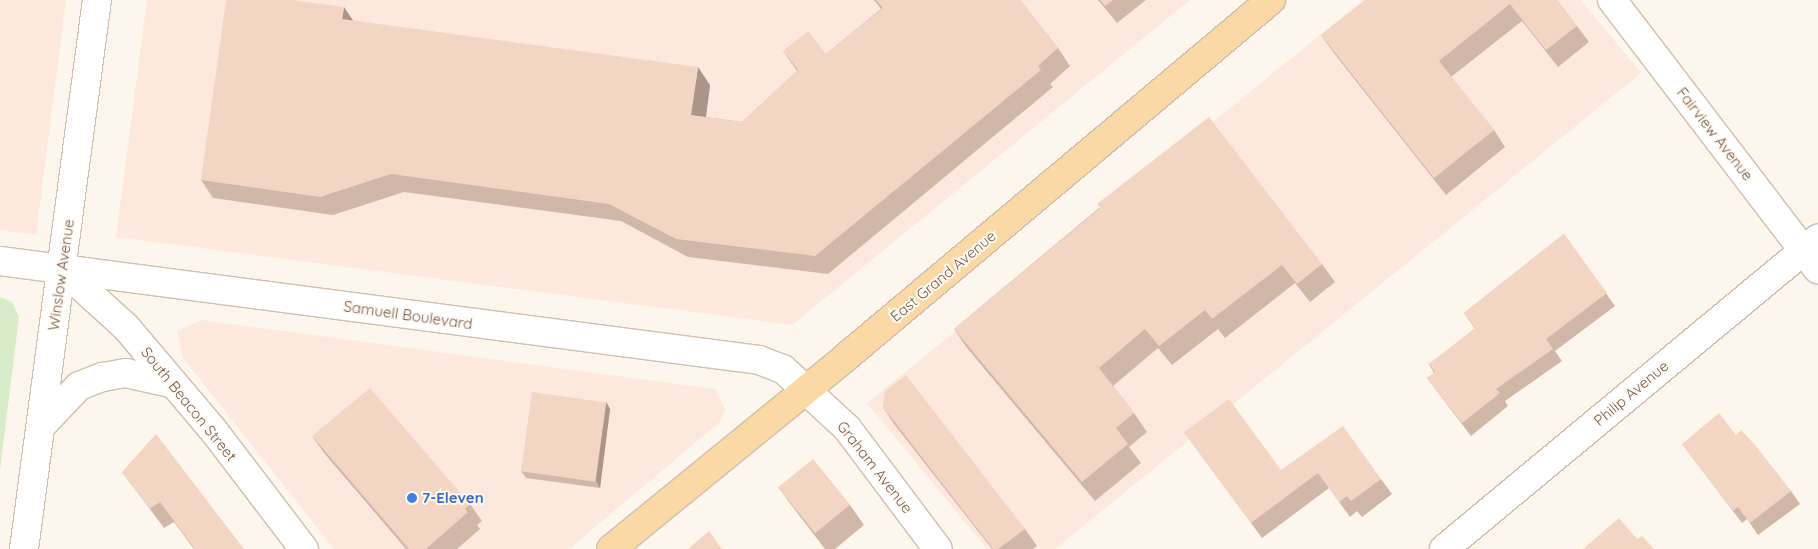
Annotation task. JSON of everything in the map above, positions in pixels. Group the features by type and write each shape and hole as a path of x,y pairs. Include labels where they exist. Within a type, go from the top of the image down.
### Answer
{"main road":[{"name":"East Grand Avenue","path":"612,549 807,390 1271,0"}],"street":[{"name":"Winslow Avenue","path":"24,549 97,0"},
{"name":"Fairview Avenue","path":"1612,0 1813,252"},
{"name":"Philip Avenue","path":"1444,549 1813,252"},
{"name":"Samuell Boulevard","path":"0,261 760,360 783,370 807,390"},
{"name":"South Beacon Street","path":"62,269 126,327 174,384 304,549"},
{"path":"41,426 79,386 103,377 126,372 174,384"},
{"name":"Graham Avenue","path":"807,390 847,428 938,549"}],"shaded area":[{"path":"0,0 66,0 36,235 0,230"},
{"path":"147,0 1190,0 792,325 116,237"},
{"path":"1363,0 1581,0 1641,73 1055,549 987,549 867,403"},
{"path":"201,320 715,389 725,409 720,422 569,549 334,549 183,358 177,331"}],"green space":[{"path":"0,297 12,302 19,317 0,470"}],"building":[{"path":"226,0 292,0 344,7 342,19 698,67 691,115 742,122 798,70 783,51 808,31 826,54 883,8 876,0 1020,0 1058,48 1038,66 1041,70 815,256 676,239 609,204 391,174 320,197 201,180"},
{"path":"1100,0 1113,0 1105,6"},
{"path":"1366,0 1557,0 1577,26 1546,50 1510,4 1439,61 1494,130 1434,178 1321,35"},
{"path":"1209,117 1322,264 1297,284 1282,265 1212,319 1205,310 1159,346 1145,329 1099,368 1134,413 1116,428 1128,444 1082,482 954,329 1100,208 1097,204"},
{"path":"1564,234 1607,293 1546,339 1553,349 1496,389 1500,393 1462,423 1427,378 1435,372 1429,364 1475,328 1464,313"},
{"path":"906,375 1025,529 998,549 993,549 883,407 885,391"},
{"name":"7-Eleven","path":"370,388 470,504 465,509 468,512 426,549 409,549 312,436"},
{"name":"7-Eleven","path":"532,392 606,402 595,482 521,471"},
{"path":"1229,399 1281,470 1343,426 1381,479 1351,501 1347,496 1339,502 1318,473 1251,523 1184,432"},
{"path":"1719,413 1736,435 1741,430 1756,446 1791,491 1750,523 1738,507 1733,511 1682,444"},
{"path":"156,434 244,549 195,549 160,502 150,509 122,472"},
{"path":"813,459 850,505 815,533 778,487"},
{"path":"1619,518 1637,539 1642,536 1654,549 1583,549"},
{"path":"709,531 722,549 688,549"}],"place":[{"name":"7-Eleven","path":"412,498"}]}
